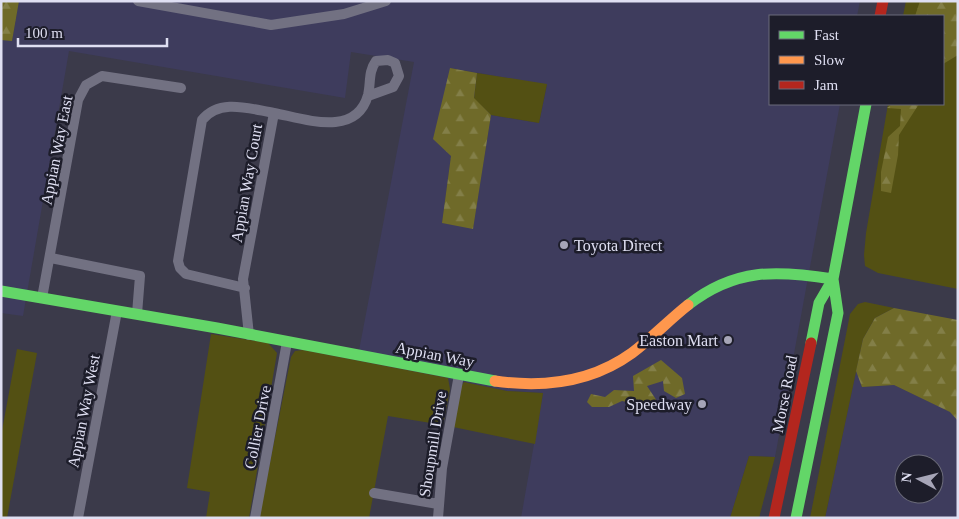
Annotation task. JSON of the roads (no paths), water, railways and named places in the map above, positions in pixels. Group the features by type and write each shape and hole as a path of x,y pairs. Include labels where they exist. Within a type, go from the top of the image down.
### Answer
{"street":[{"path":"138,1 271,25 344,14 386,1"},
{"path":"880,15 883,1"},
{"name":"Appian Way East","path":"42,298 51,258 78,100 86,85 102,76 181,88"},
{"name":"Appian Way Court","path":"249,335 243,279 274,113 339,123 355,116 368,96"},
{"name":"Morse Road","path":"796,518 838,313 833,279 866,105"},
{"path":"245,288 186,274 180,268 178,261 202,120 208,112 217,107 233,106 274,113"},
{"path":"51,258 140,276 137,314"},
{"name":"Appian Way","path":"1,291 137,314 458,375 523,385 544,385 586,377 608,369 625,359 698,296 732,279 753,273 774,271 833,279"},
{"name":"Morse Road","path":"774,518 819,303 833,279"},
{"name":"Appian Way West","path":"78,518 117,311"},
{"name":"Collier Drive","path":"255,518 288,342"},
{"name":"Shoupmill Drive","path":"438,518 442,468 458,375"},
{"path":"374,493 438,504"}],"place":[{"name":"Toyota Direct","path":"564,245"},
{"name":"Easton Mart","path":"728,340"},
{"name":"Speedway","path":"702,404"}]}
